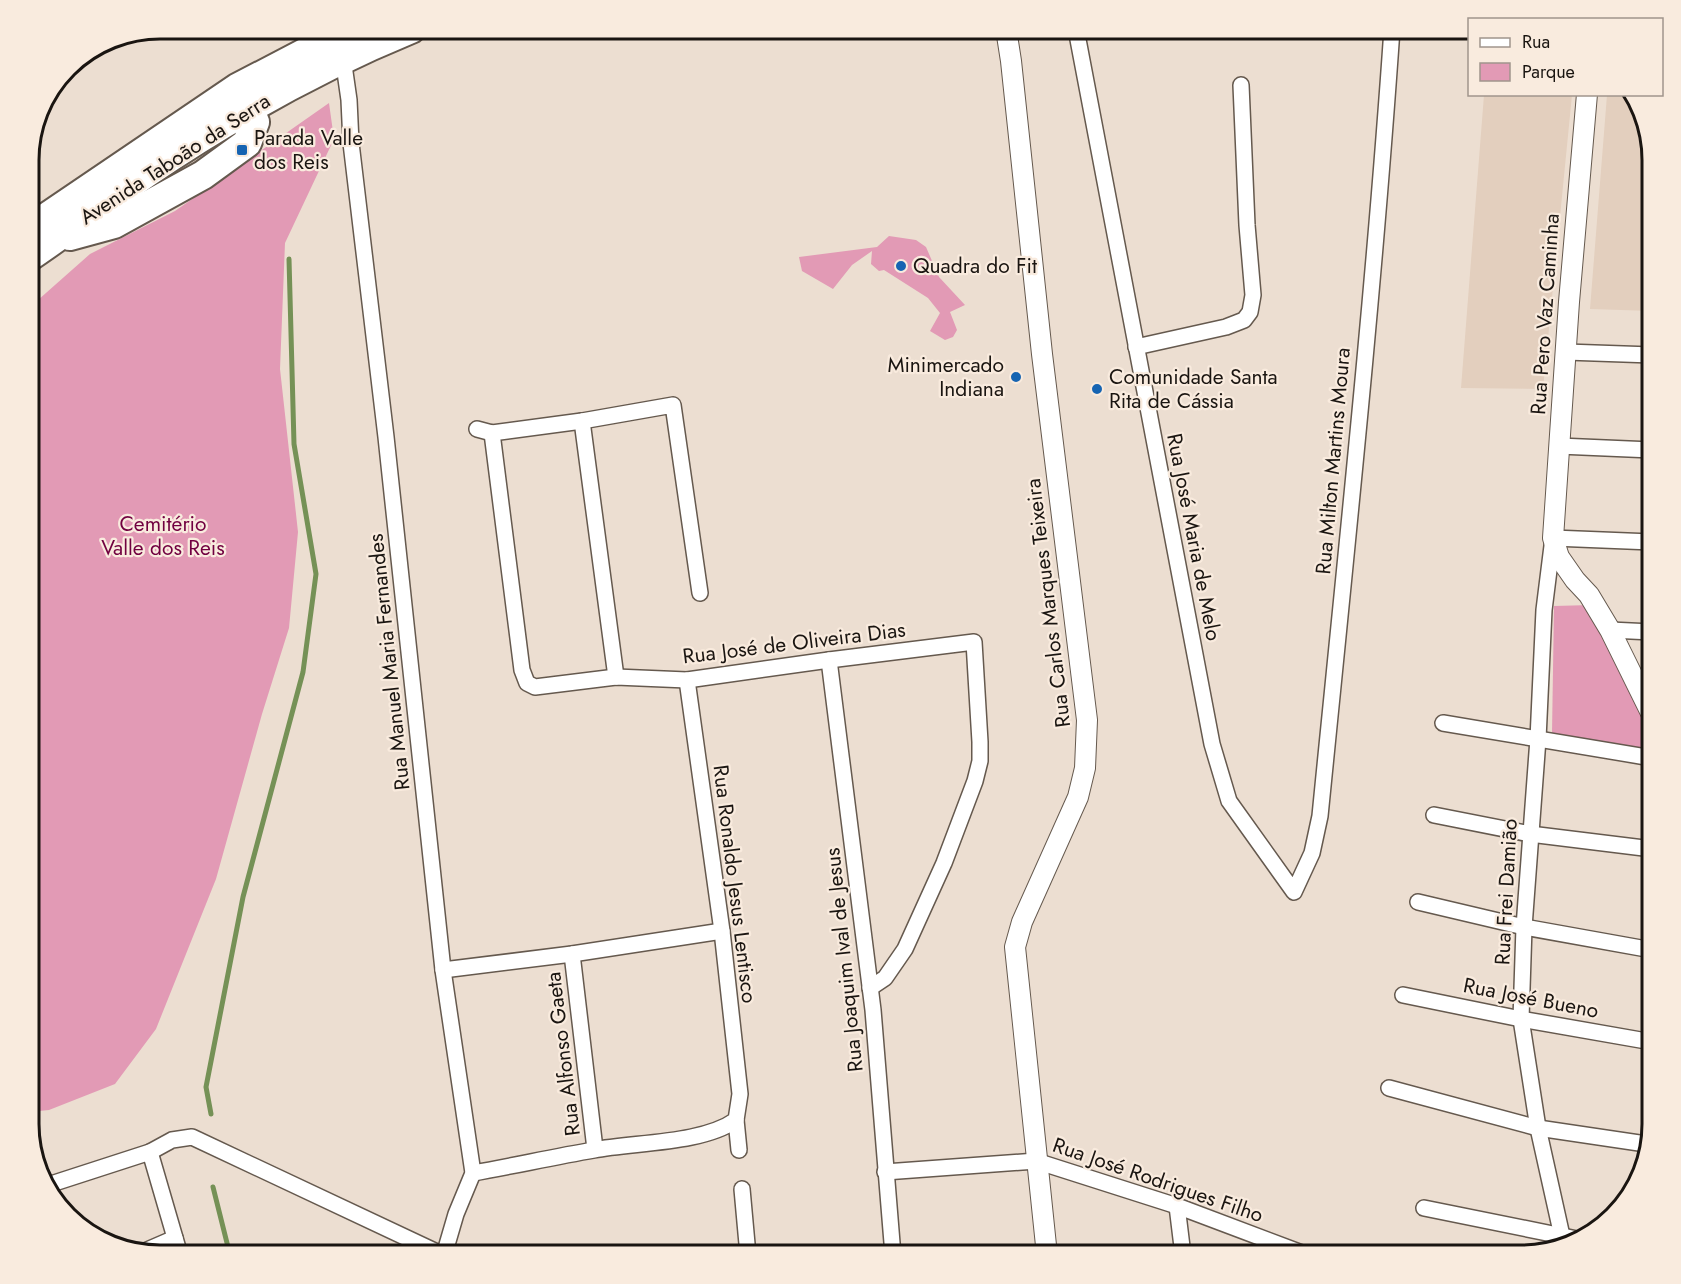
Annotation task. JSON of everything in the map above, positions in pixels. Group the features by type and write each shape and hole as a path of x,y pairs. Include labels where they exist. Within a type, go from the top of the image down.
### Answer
{"highway":[{"name":"Avenida Taboão da Serra","path":"39,243 148,172 243,98 312,49 342,39"},
{"name":"Avenida Taboão da Serra","path":"39,241 64,206 243,98 305,76 344,39"}],"street":[{"name":"Rua Manuel Maria Fernandes","path":"345,39 351,143 392,436 443,970 473,1173"},
{"name":"Rua Carlos Marques Teixeira","path":"1007,39 1042,354 1088,720 1085,768 1078,796 1022,922 1015,947 1046,1245"},
{"name":"Rua José Maria de Melo","path":"1078,39 1220,776 1229,801 1294,892"},
{"name":"Rua Milton Martins Moura","path":"1294,892 1312,853 1320,816 1391,39"},
{"path":"1136,347 1226,327 1244,320 1250,312 1253,295 1247,225 1241,85"},
{"name":"Rua Pero Vaz Caminha","path":"1553,538 1587,96"},
{"path":"1566,352 1642,355"},
{"path":"477,429 492,433 582,421 673,405 700,593"},
{"path":"582,421 616,677"},
{"name":"Rua José de Oliveira Dias","path":"492,433 522,670 527,683 535,687 616,677 687,680 974,642 981,742 980,761 975,781 945,863 905,949 885,978 870,988"},
{"path":"1559,446 1642,450"},
{"path":"1642,542 1553,538 1559,557 1589,595 1610,630 1642,693"},
{"name":"Rua Frei Damião","path":"1553,538 1544,610 1538,739 1524,927 1521,1019 1538,1128 1561,1239"},
{"path":"1610,630 1642,631"},
{"name":"Rua Joaquim Ival de Jesus","path":"829,660 870,988 892,1245"},
{"name":"Rua Ronaldo Jesus Lentisco","path":"687,680 722,931 740,1094 736,1120 739,1150"},
{"path":"1443,723 1642,756"},
{"path":"1434,815 1530,834 1642,848"},
{"path":"1418,902 1524,927 1642,948"},
{"path":"443,970 572,954 722,931"},
{"name":"Rua Alfonso Gaeta","path":"572,954 595,1149"},
{"name":"Rua José Bueno","path":"1403,995 1642,1040"},
{"path":"1389,1088 1538,1128 1641,1143"},
{"path":"447,1245 456,1214 473,1173 595,1149 698,1136 725,1128 736,1120"},
{"path":"54,1183 150,1152 172,1140 192,1137 421,1245"},
{"path":"150,1152 177,1245"},
{"name":"Rua José Rodrigues Filho","path":"885,1172 1036,1161 1177,1206 1278,1245"},
{"path":"742,1189 747,1245"},
{"path":"1177,1206 1182,1245"},
{"path":"1424,1208 1557,1240"},
{"path":"159,1245 175,1238"}],"shaded area":[{"path":"1484,96 1572,96 1543,389 1461,388"},
{"path":"1607,96 1624,96 1633,113 1641,144 1642,311 1590,309"}],"green space":[{"name":"Cemitério Valle dos Reis","path":"329,103 334,139 285,243 280,369 298,532 289,628 262,714 216,879 156,1029 115,1084 49,1110 39,1111 39,299 90,254 175,211"},
{"path":"889,236 916,240 926,247 939,277 965,305 950,312 957,330 953,337 945,340 930,331 940,313 928,298 884,270 879,271 871,264 872,251 852,265 833,289 802,271 799,257 877,247"},
{"path":"1591,605 1642,711 1642,749 1552,733 1554,606"}],"waterway":[{"path":"211,1114 206,1087 243,897 303,672 316,574 294,444 289,259"},
{"path":"213,1187 228,1245"}],"place":[{"name":"Parada Valle dos Reis","path":"242,150"},
{"name":"Quadra do Fit","path":"901,266"},
{"name":"Minimercado Indiana","path":"1016,377"},
{"name":"Comunidade Santa Rita de Cássia","path":"1097,389"}]}
